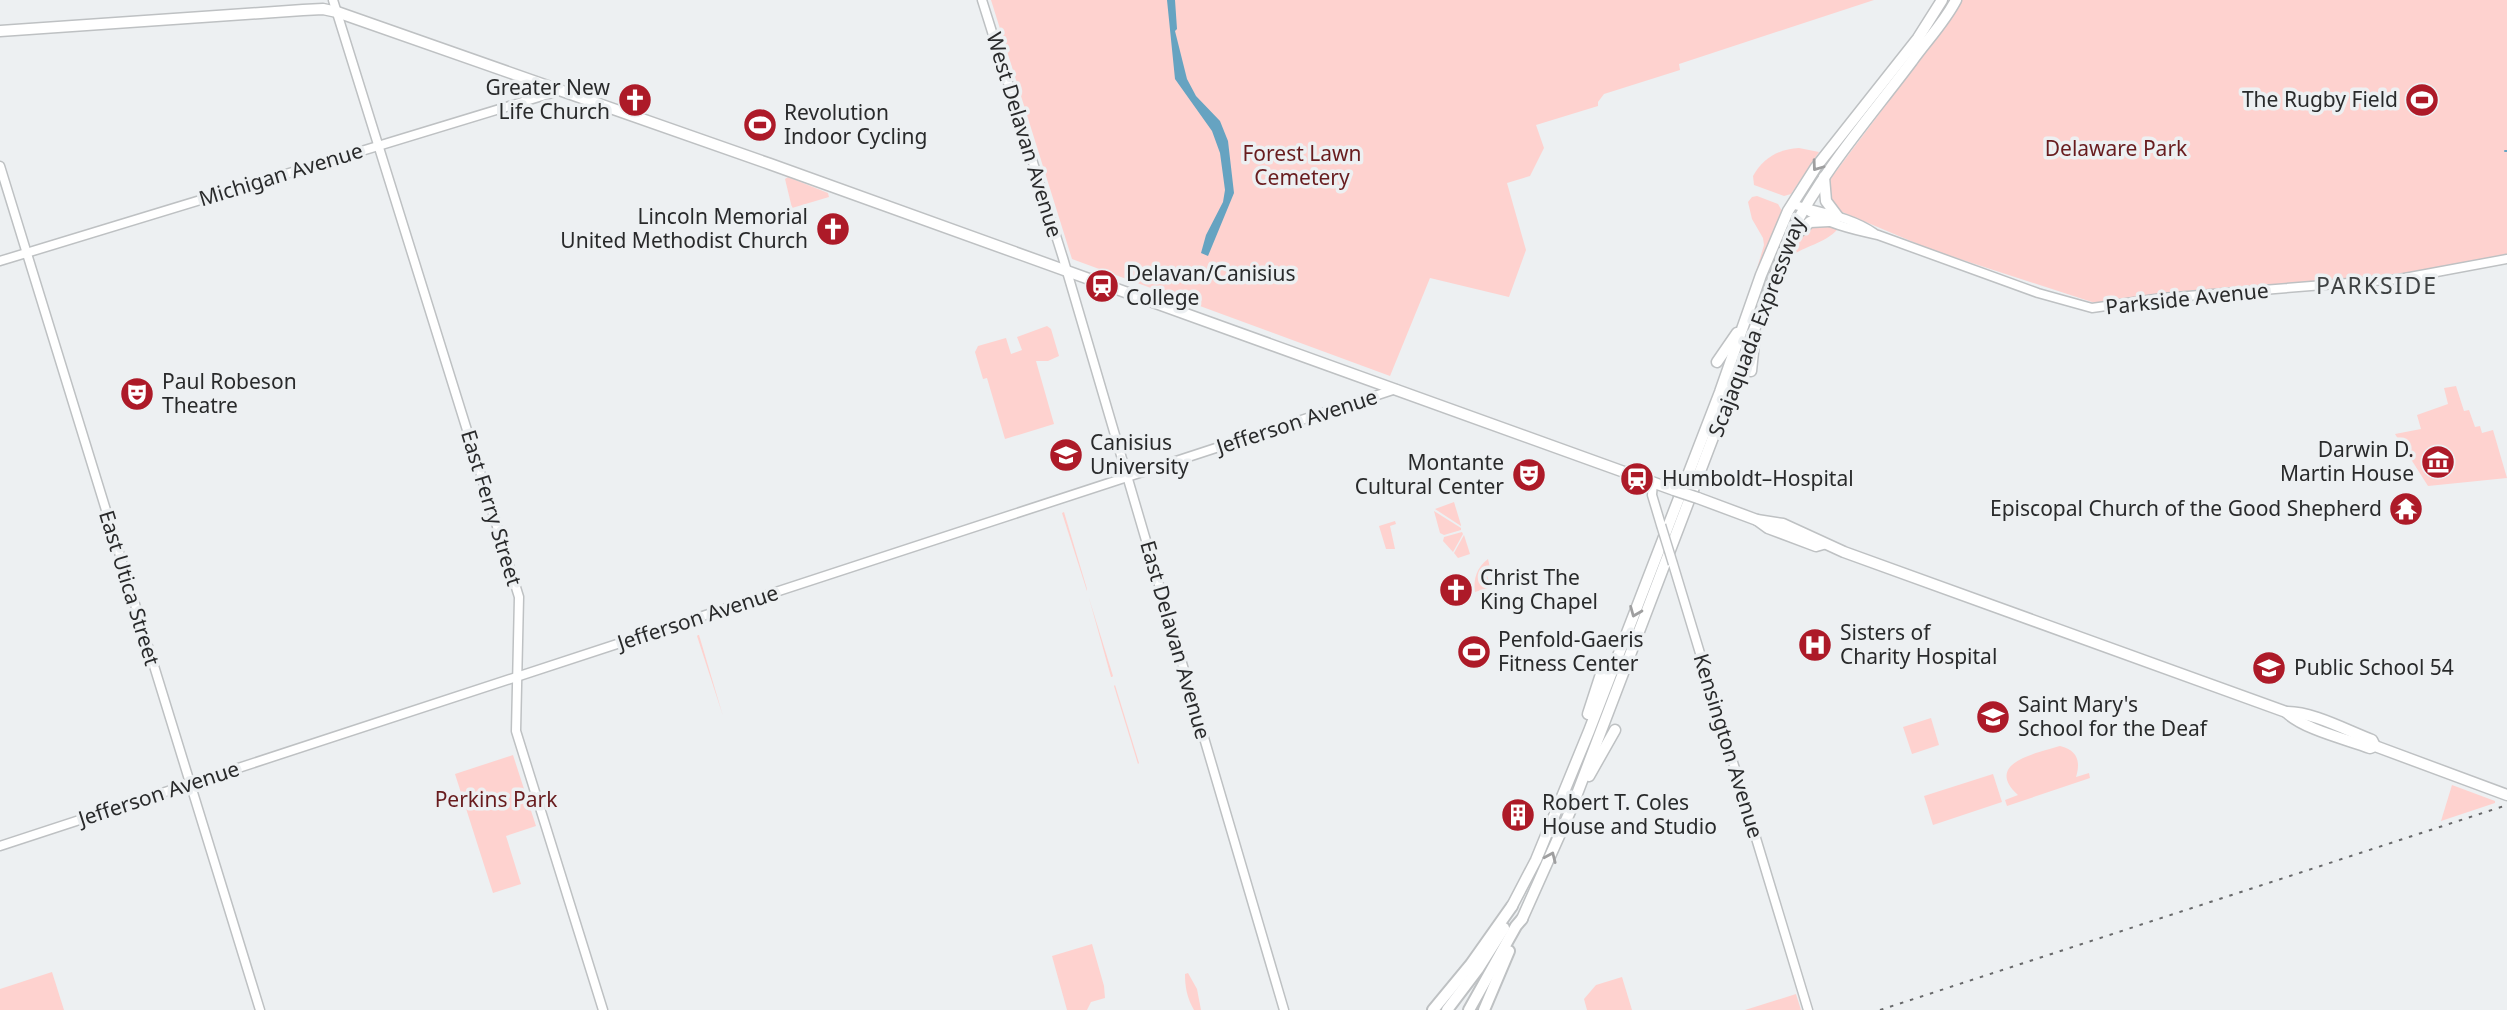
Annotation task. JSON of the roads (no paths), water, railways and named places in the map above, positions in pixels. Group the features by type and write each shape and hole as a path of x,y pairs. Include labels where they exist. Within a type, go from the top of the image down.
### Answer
{"highway":[{"path":"1433,1010 1471,964 1512,906"},
{"path":"1447,1010 1497,940 1512,906"},
{"path":"1469,1010 1522,919"},
{"path":"1484,1010 1522,919"}],"main road":[{"name":"Scajaquada Expressway","path":"1512,906 1544,841 1649,578 1720,392 1761,275 1792,204 1816,167 1918,38 1942,0"},
{"name":"Scajaquada Expressway","path":"1522,919 1572,807 1786,244 1804,208 1824,177 1934,34 1956,0"},
{"path":"0,31 303,10 323,9 337,12 1396,389 1758,520 1768,528 1816,546 1823,544 2286,712 2293,719 2370,748 2375,746 2507,795"},
{"path":"1786,244 1808,223 1834,219 1826,201 1824,177"},
{"path":"1717,362 1742,327"},
{"path":"1751,370 1756,341 1754,327"},
{"path":"1582,743 1601,674"},
{"path":"1572,807 1615,730"}],"street":[{"name":"East Ferry Street","path":"333,0 519,597 516,731 603,1010"},
{"name":"West Delavan Avenue","path":"982,0 1066,270"},
{"name":"Michigan Avenue","path":"0,261 562,90"},
{"name":"East Utica Street","path":"0,166 260,1010"},
{"name":"Parkside Avenue","path":"1792,204 1812,214 1864,226 1878,235 2039,293 2076,305 2096,308 2162,298 2399,279 2507,259"},
{"name":"East Delavan Avenue","path":"1066,270 1284,1010"},
{"name":"Jefferson Avenue","path":"0,846 1396,389"},
{"name":"Kensington Avenue","path":"1653,482 1652,495 1808,1010"}],"water":[{"path":"1167,0 1175,0 1175,31 1187,79 1196,96 1220,121 1228,141 1234,193 1208,256 1201,253 1206,235 1223,202 1225,190 1220,153 1212,131 1175,79"}],"railway":[{"path":"1880,1010 2507,805"}],"place":[{"name":"Greater New Life Church","path":"635,100"},
{"name":"The Rugby Field","path":"2422,100"},
{"name":"Revolution Indoor Cycling","path":"760,125"},
{"name":"Lincoln Memorial United Methodist Church","path":"833,229"},
{"name":"Delavan/Canisius College","path":"1102,286"},
{"name":"Paul Robeson Theatre","path":"137,394"},
{"name":"Canisius University","path":"1066,455"},
{"name":"Darwin D. Martin House","path":"2438,462"},
{"name":"Montante Cultural Center","path":"1529,475"},
{"name":"Humboldt–Hospital","path":"1637,479"},
{"name":"Episcopal Church of the Good Shepherd","path":"2406,509"},
{"name":"Christ The King Chapel","path":"1456,590"},
{"name":"Sisters of Charity Hospital","path":"1815,645"},
{"name":"Penfold-Gaeris Fitness Center","path":"1474,652"},
{"name":"Public School 54","path":"2269,668"},
{"name":"Saint Mary's School for the Deaf","path":"1993,717"},
{"name":"Robert T. Coles House and Studio","path":"1518,815"}],"district":[{"name":"PARKSIDE","path":"2377,286"}],"park label":[{"name":"Delaware Park","path":"2116,149"},
{"name":"Forest Lawn Cemetery","path":"1302,166"},
{"name":"Perkins Park","path":"496,800"}]}
